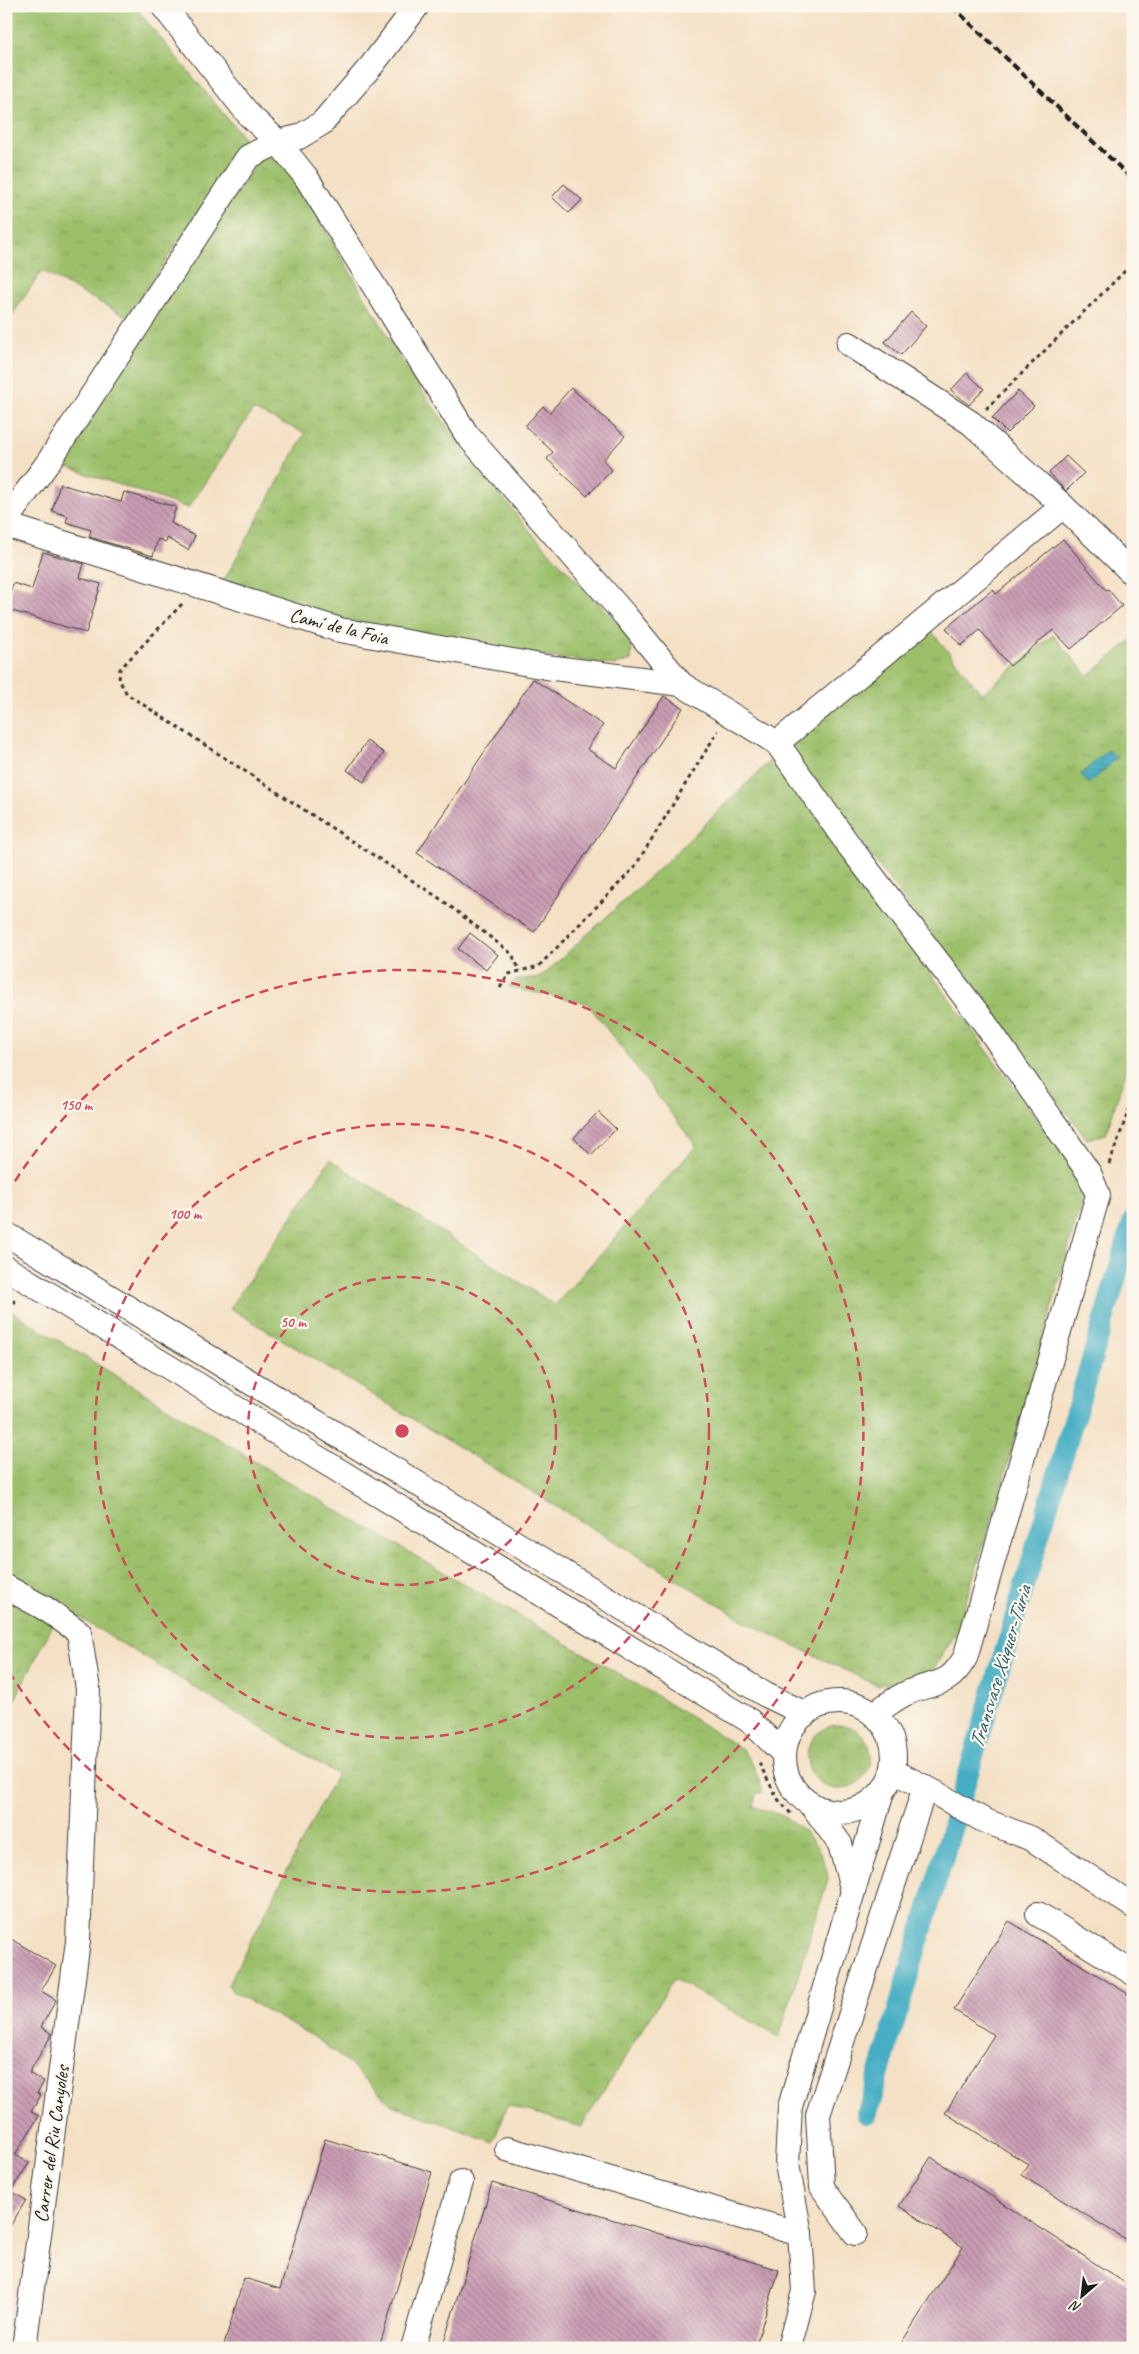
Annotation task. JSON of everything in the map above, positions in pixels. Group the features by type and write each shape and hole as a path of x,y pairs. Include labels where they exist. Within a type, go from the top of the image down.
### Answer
{"street":[{"path":"163,6 249,115 278,142 306,177 467,435 624,614 681,684 777,743 850,847 990,1030 1090,1173 1098,1195 965,1658 956,1674 935,1685 907,1693 873,1714"},
{"path":"6,520 47,464 248,157 278,142 299,137 322,123 372,65 417,6"},
{"path":"849,344 971,423 1063,506 1133,574"},
{"path":"777,743 1063,506"},
{"name":"Camí de la Foia","path":"6,525 340,630 546,667 681,684"},
{"path":"6,1234 758,1690 806,1714"},
{"path":"6,1268 750,1721 784,1754"},
{"name":"Carrer del Riu Canyoles","path":"6,1587 79,1632 88,1689 78,1941 24,2348"},
{"path":"788,2348 804,2291 800,2234 787,2164 790,2107 882,1792 893,1771 894,1755 892,1740 884,1726 873,1714 857,1706 840,1702 822,1705 806,1714 795,1725 788,1738 784,1754 785,1769 791,1783 800,1796 804,1812 840,1844 853,1891"},
{"path":"893,1771 983,1820 1032,1839 1133,1906"},
{"path":"855,2233 822,2187 818,2115 929,1789"},
{"path":"804,1812 857,1810 871,1803 882,1792"},
{"path":"1038,1914 1133,1973"},
{"path":"507,2149 800,2234"},
{"path":"413,2348 461,2182"}],"path":[{"path":"971,423 1133,263"},
{"path":"191,583 188,598 120,669 118,680 128,694 442,900 512,954 520,971"},
{"path":"500,988 509,974 539,966 634,868 729,714"},
{"path":"1098,1195 1133,1098"},
{"path":"6,1296 23,1307"},
{"path":"758,1760 777,1798 804,1812"}],"green space":[{"path":"6,6 134,6 247,142 127,317 42,271 6,324"},
{"path":"270,157 290,170 412,377 473,462 535,537 622,627 632,643 631,660 616,665 550,657 332,618 223,582 305,433 253,410 188,508 55,463 258,161"},
{"path":"1133,532 1133,563 1118,550"},
{"path":"929,628 982,694 1053,635 1088,676 1133,639 1133,1049 1106,1134 1087,1139 788,747"},
{"path":"772,759 1086,1186 999,1495 955,1635 932,1671 878,1686 750,1624 230,1308 330,1160 555,1305 696,1146 587,1003 508,987 515,980 541,977 664,864"},
{"path":"6,1308 290,1483 655,1695 742,1749 754,1767 763,1792 756,1794 754,1807 781,1815 801,1828 819,1851 828,1879 779,2037 674,1979 581,2127 508,2105 493,2142 392,2105 346,2061 314,2037 233,1992 228,1985 337,1774 62,1607 6,1717"},
{"path":"839,1725 857,1731 865,1739 871,1757 865,1775 857,1783 839,1789 821,1783 813,1775 807,1757 813,1739 821,1731"}],"water":[{"path":"1108,750 1117,758 1089,784 1081,774"}],"building":[{"path":"564,184 582,200 569,213 552,197"},
{"path":"911,312 926,326 901,355 885,342"},
{"path":"967,373 984,389 969,405 951,390"},
{"path":"571,388 625,436 603,460 612,470 587,496 547,459 553,452 525,426 543,406 549,413"},
{"path":"1018,391 1034,406 1007,433 992,418"},
{"path":"1066,456 1084,473 1066,491 1049,473"},
{"path":"60,484 121,502 124,492 176,507 171,523 195,536 188,550 167,538 166,542 158,539 153,556 89,537 91,530 66,522 68,516 52,511"},
{"path":"1063,539 1122,606 1071,649 1053,630 1010,666 980,630 961,646 946,628 993,589 996,594"},
{"path":"43,552 84,564 80,578 101,584 86,633 6,609 13,583 32,589"},
{"path":"533,679 603,725 587,749 616,768 664,696 683,708 534,932 417,853"},
{"path":"367,741 384,753 364,782 347,770"},
{"path":"470,933 498,955 486,970 458,949"},
{"path":"598,1112 616,1129 591,1155 574,1138"},
{"path":"1009,1921 1133,1997 1133,2244 1021,2175 1028,2164 945,2113 994,2035 954,2010"},
{"path":"6,1936 56,1966 41,1991 56,2000 41,2027 52,2034 29,2073 44,2082 37,2093 41,2095 31,2112 39,2116 15,2155 29,2163 11,2191 26,2200 6,2233"},
{"path":"325,2139 432,2172 379,2348 223,2348 244,2278 280,2289"},
{"path":"931,2157 1133,2288 1133,2348 898,2348 963,2247 899,2206"},
{"path":"492,2183 779,2270 755,2348 442,2348"}],"waterway":[{"name":"Transvase Xùquer-Tùria","path":"867,2114 1133,1221"}],"railway":[{"path":"952,6 1133,180"}]}
